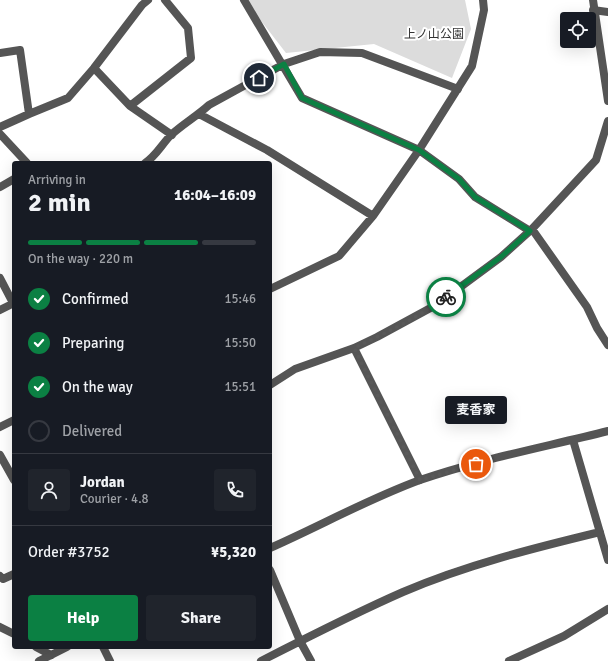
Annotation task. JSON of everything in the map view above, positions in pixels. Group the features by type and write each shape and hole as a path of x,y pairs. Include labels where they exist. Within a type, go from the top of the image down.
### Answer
{"street":[{"path":"0,127 68,98 94,68 142,5 148,0"},
{"path":"130,106 191,58 188,28 166,0"},
{"path":"244,0 284,64 302,98 419,150 459,179 475,197 531,230 587,307 597,328 608,345"},
{"path":"272,288 339,256 373,216 419,150 472,66 484,10 483,0"},
{"path":"593,0 608,100"},
{"path":"594,10 608,12"},
{"path":"0,53 20,50 28,114"},
{"path":"156,160 172,135 209,105 284,64 320,52 362,53 458,89"},
{"path":"94,68 130,106 172,135"},
{"path":"199,114 266,150 373,216"},
{"path":"272,384 295,369 354,348 436,305 501,257 531,230 596,160 608,121"},
{"path":"0,134 25,161"},
{"path":"0,187 12,180"},
{"path":"0,278 12,299"},
{"path":"0,310 12,304"},
{"path":"354,348 420,480"},
{"path":"0,427 12,421"},
{"path":"272,547 379,497 420,480 526,450 608,431"},
{"path":"573,440 608,560"},
{"path":"0,455 12,476"},
{"path":"261,661 403,592 447,576 540,547 600,532"},
{"path":"0,576 3,579 12,575"},
{"path":"272,575 300,641 311,661"},
{"path":"508,661 564,636 608,609"},
{"path":"0,626 12,633"},
{"path":"40,649 51,655"},
{"path":"38,661 63,649"},
{"path":"104,649 110,661"}],"green space":[{"name":"上ノ山公園","path":"245,0 465,0 471,29 452,78 374,44 286,53"}],"way so far":[{"path":"446,297 436,305 354,348 420,480 476,464"}],"place":[{"name":"麦香家","path":"476,464"}],"route":[{"path":"259,78 284,64 302,98 419,150 459,179 475,197 530,231 501,257 446,297"}]}
